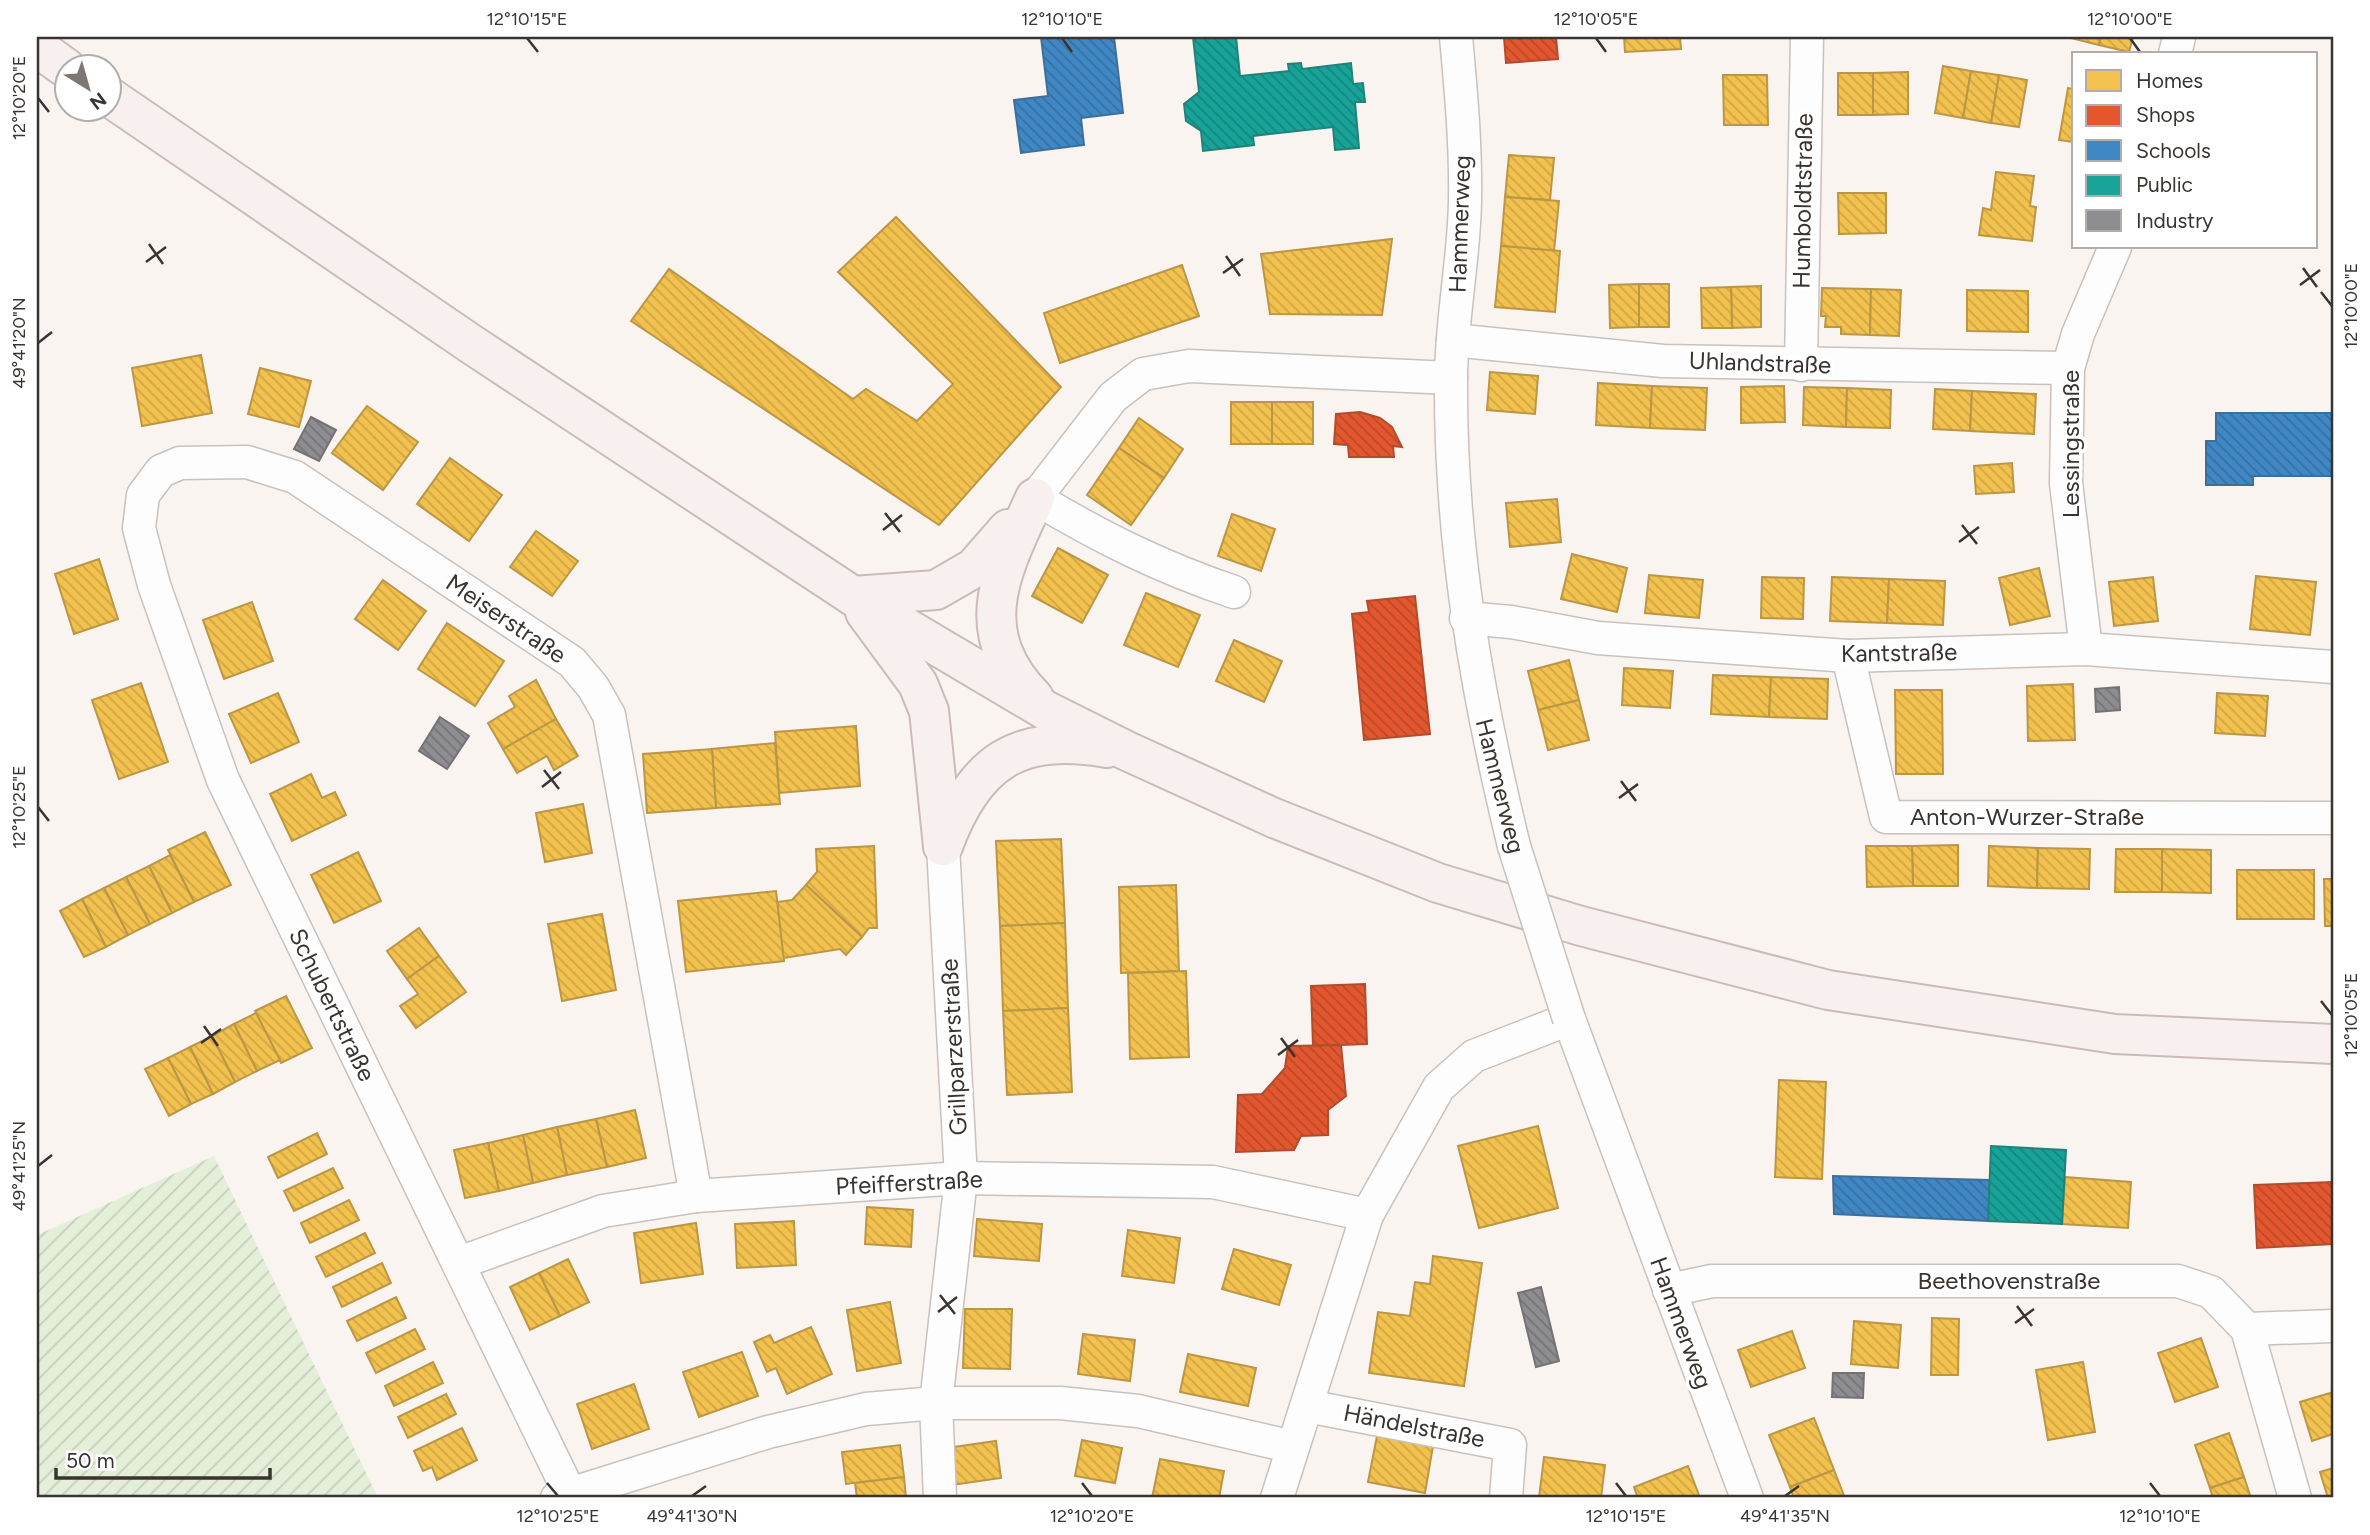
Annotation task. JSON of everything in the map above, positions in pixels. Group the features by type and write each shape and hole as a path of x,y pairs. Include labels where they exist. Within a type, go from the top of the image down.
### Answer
{"main road":[{"path":"37,47 52,58"},
{"path":"122,106 471,344 853,596 1047,711 1274,818 1438,883 1581,926 1828,990 2115,1034 2333,1044"},
{"path":"853,596 936,590 974,568 1035,498"},
{"path":"1035,498 1001,572 995,608 1000,644 1017,681 1047,711"},
{"path":"853,596 918,684 929,710 943,846"},
{"path":"943,846 966,795 996,763 1024,747 1079,743 1127,751"}],"street":[{"name":"Hammerweg","path":"1456,37 1465,202 1451,378 1452,478 1466,618 1484,727 1514,846 1569,1019 1747,1498"},
{"name":"Humboldtstraße","path":"1801,365 1807,37"},
{"name":"Lessingstraße","path":"2086,649 2066,483 2067,368 2078,334 2115,248"},
{"name":"Uhlandstraße","path":"1453,340 1663,361 2067,368"},
{"path":"1234,592 1166,569 1097,535 1035,498 1113,397 1143,374 1189,366 1451,378"},
{"name":"Meiserstraße","path":"142,495 162,471 180,463 247,462 295,477 572,662 593,687 610,715 695,1196"},
{"name":"Schubertstraße","path":"142,495 139,528 154,584 223,780 459,1263 566,1497"},
{"name":"Kantstraße","path":"1466,618 1511,622 1598,638 1848,656 2086,649 2333,667"},
{"name":"Anton-Wurzer-Straße","path":"1848,656 1886,817 2333,818"},
{"name":"Grillparzerstraße","path":"940,1498 936,1403 961,1178 943,846"},
{"path":"1277,1498 1367,1216 1400,1151 1439,1087 1474,1056 1569,1019"},
{"name":"Pfeifferstraße","path":"459,1263 603,1211 695,1196 961,1178 1213,1182 1367,1216"},
{"name":"Beethovenstraße","path":"1669,1290 1712,1282 2178,1281 2211,1292 2247,1329"},
{"path":"2295,1498 2247,1329 2333,1326"},
{"path":"566,1497 768,1432 866,1409 936,1403 1060,1403 1138,1411 1293,1447"},
{"name":"Händelstraße","path":"1307,1406 1510,1445 1506,1498"}],"green space":[{"path":"214,1156 378,1498 37,1498 37,1235"}],"building: Homes":[{"path":"1624,37 1680,37 1681,49 1625,52"},
{"path":"2067,37 2101,37 2099,45"},
{"path":"2101,37 2133,37 2129,52 2099,45"},
{"path":"1943,66 1971,71 1963,118 1935,113"},
{"path":"1971,71 1999,75 1991,123 1963,118"},
{"path":"1908,72 1908,114 1873,115 1873,73"},
{"path":"1838,73 1873,73 1873,115 1838,115"},
{"path":"1723,75 1767,75 1768,125 1724,125"},
{"path":"1999,75 2027,80 2019,127 1991,123"},
{"path":"2068,88 2072,89 2072,142 2059,140"},
{"path":"1509,155 1554,158 1550,200 1505,197"},
{"path":"1996,172 2034,176 2030,206 2036,207 2032,241 1979,235 1983,208 1991,210"},
{"path":"1838,193 1886,193 1886,233 1839,234"},
{"path":"1505,197 1559,201 1554,251 1501,246"},
{"path":"896,217 1061,387 939,525 631,321 669,269 853,399 866,389 917,421 953,384 838,272"},
{"path":"1392,239 1382,315 1270,314 1261,254"},
{"path":"1501,246 1560,251 1555,312 1495,307"},
{"path":"1182,265 1199,316 1060,363 1044,313"},
{"path":"1639,284 1639,327 1610,328 1609,285"},
{"path":"1639,284 1669,284 1669,327 1639,327"},
{"path":"1761,286 1761,327 1732,328 1731,287"},
{"path":"1731,287 1732,328 1702,328 1701,288"},
{"path":"1822,288 1871,289 1870,335 1841,334 1841,327 1825,327 1826,316 1821,316"},
{"path":"1871,289 1901,290 1899,336 1870,335"},
{"path":"1967,290 2028,291 2028,332 1967,331"},
{"path":"201,355 212,413 142,426 132,368"},
{"path":"260,368 311,381 299,427 248,414"},
{"path":"1490,372 1538,376 1535,414 1487,410"},
{"path":"1598,383 1652,386 1650,428 1596,425"},
{"path":"1652,386 1707,388 1705,430 1650,428"},
{"path":"1784,386 1785,422 1741,423 1741,387"},
{"path":"1804,387 1847,388 1846,427 1803,425"},
{"path":"1847,388 1891,390 1890,428 1846,427"},
{"path":"1935,389 1972,391 1970,431 1933,429"},
{"path":"1972,391 2036,394 2034,434 1970,431"},
{"path":"1231,402 1272,402 1272,444 1231,444"},
{"path":"1272,402 1313,402 1313,444 1272,444"},
{"path":"367,406 418,442 383,490 332,453"},
{"path":"1139,418 1183,449 1164,478 1119,448"},
{"path":"1119,448 1164,478 1131,525 1087,495"},
{"path":"450,458 502,495 469,541 417,504"},
{"path":"2012,463 2014,492 1976,494 1974,466"},
{"path":"1557,499 1561,542 1510,547 1506,503"},
{"path":"1232,514 1275,529 1261,571 1218,556"},
{"path":"536,531 578,561 552,596 510,567"},
{"path":"1058,548 1108,575 1082,623 1032,596"},
{"path":"1572,554 1627,568 1617,612 1561,599"},
{"path":"99,559 118,619 74,634 55,574"},
{"path":"2039,568 2050,616 2010,625 1999,578"},
{"path":"1649,575 1703,580 1699,618 1645,613"},
{"path":"2256,576 2316,582 2310,635 2250,629"},
{"path":"1762,577 1804,578 1803,619 1761,618"},
{"path":"1832,577 1889,579 1887,623 1830,621"},
{"path":"2153,577 2158,621 2114,626 2109,582"},
{"path":"1889,579 1945,581 1943,625 1887,623"},
{"path":"383,580 426,611 398,650 355,619"},
{"path":"1146,593 1200,615 1178,667 1124,645"},
{"path":"252,602 273,661 224,679 203,620"},
{"path":"447,623 504,661 475,706 418,669"},
{"path":"1234,640 1282,661 1264,702 1216,681"},
{"path":"1569,660 1579,700 1538,710 1528,671"},
{"path":"1624,668 1673,671 1670,708 1622,705"},
{"path":"1713,675 1771,677 1769,717 1711,714"},
{"path":"1771,677 1828,679 1827,719 1769,717"},
{"path":"536,680 556,719 503,749 488,723 515,707 509,696"},
{"path":"141,683 168,762 119,779 92,700"},
{"path":"2073,684 2075,740 2028,741 2027,686"},
{"path":"1895,690 1942,690 1943,774 1896,774"},
{"path":"278,693 299,742 251,763 229,714"},
{"path":"2217,693 2268,696 2265,736 2215,733"},
{"path":"1579,700 1589,740 1548,750 1538,710"},
{"path":"556,719 578,756 554,770 547,756 517,773 503,749"},
{"path":"856,726 860,786 779,793 775,732"},
{"path":"775,743 780,804 716,808 712,749"},
{"path":"712,749 716,808 647,813 643,754"},
{"path":"311,774 322,798 335,792 346,815 292,841 270,794"},
{"path":"583,804 592,853 545,862 536,813"},
{"path":"205,832 231,885 194,902 168,850"},
{"path":"1061,839 1065,923 1000,926 996,841"},
{"path":"1958,845 1958,886 1913,886 1912,846"},
{"path":"874,846 877,928 869,928 862,937 806,885 817,872 816,849"},
{"path":"1866,846 1912,846 1913,886 1867,887"},
{"path":"1989,846 2038,848 2037,888 1988,886"},
{"path":"2038,848 2090,849 2089,889 2037,888"},
{"path":"2116,849 2162,849 2162,892 2115,892"},
{"path":"2162,849 2211,850 2211,893 2162,892"},
{"path":"358,852 381,901 334,923 311,875"},
{"path":"170,855 194,902 172,913 149,866"},
{"path":"149,866 172,913 150,924 126,877"},
{"path":"2237,870 2314,870 2314,919 2237,919"},
{"path":"126,877 150,924 128,935 104,888"},
{"path":"2324,879 2333,879 2333,926 2325,926"},
{"path":"806,885 862,937 846,955 840,949 783,958 777,902 792,900"},
{"path":"1176,885 1179,971 1121,973 1119,887"},
{"path":"104,888 128,935 106,947 82,899"},
{"path":"776,891 784,961 686,972 678,901"},
{"path":"82,899 106,947 84,957 60,911"},
{"path":"602,914 616,990 562,1001 548,924"},
{"path":"1065,923 1068,1008 1003,1011 1000,926"},
{"path":"419,928 439,956 407,979 387,951"},
{"path":"439,956 466,992 416,1028 400,1006 418,994 407,979"},
{"path":"1186,971 1189,1057 1130,1059 1128,973"},
{"path":"286,996 312,1048 281,1063 255,1011"},
{"path":"1068,1008 1072,1092 1007,1095 1003,1011"},
{"path":"256,1013 280,1060 257,1071 234,1024"},
{"path":"234,1024 257,1071 235,1082 212,1036"},
{"path":"212,1036 235,1082 213,1094 190,1047"},
{"path":"190,1047 213,1094 191,1104 168,1058"},
{"path":"168,1058 191,1104 169,1116 145,1069"},
{"path":"1779,1080 1826,1082 1822,1179 1775,1177"},
{"path":"635,1110 646,1158 607,1167 596,1119"},
{"path":"596,1119 607,1167 567,1175 557,1127"},
{"path":"1538,1126 1558,1208 1479,1228 1458,1146"},
{"path":"557,1127 567,1175 533,1183 523,1135"},
{"path":"317,1133 327,1154 278,1178 268,1157"},
{"path":"523,1135 533,1183 499,1191 488,1143"},
{"path":"488,1143 499,1191 465,1198 454,1150"},
{"path":"333,1168 343,1188 294,1211 284,1191"},
{"path":"2065,1177 2131,1182 2128,1228 2062,1224"},
{"path":"349,1200 359,1220 310,1243 301,1223"},
{"path":"867,1207 913,1210 911,1247 865,1244"},
{"path":"977,1219 1042,1224 1039,1261 974,1256"},
{"path":"794,1221 796,1265 737,1268 735,1224"},
{"path":"696,1223 703,1274 641,1283 634,1233"},
{"path":"1128,1230 1180,1238 1174,1283 1122,1276"},
{"path":"365,1233 375,1253 326,1277 316,1257"},
{"path":"1234,1249 1291,1265 1279,1305 1222,1289"},
{"path":"1433,1256 1482,1263 1464,1386 1369,1373 1378,1312 1410,1316 1415,1282 1430,1284"},
{"path":"568,1259 589,1302 560,1316 539,1273"},
{"path":"382,1263 391,1283 342,1307 333,1287"},
{"path":"539,1273 560,1316 530,1330 510,1287"},
{"path":"396,1297 406,1318 357,1341 347,1321"},
{"path":"890,1302 901,1363 857,1371 847,1310"},
{"path":"965,1309 1012,1309 1010,1369 963,1368"},
{"path":"1932,1318 1959,1319 1958,1375 1931,1375"},
{"path":"1854,1321 1901,1325 1898,1368 1851,1364"},
{"path":"811,1327 832,1374 787,1394 776,1368 767,1372 754,1342 770,1335 774,1343"},
{"path":"415,1329 425,1349 376,1373 366,1353"},
{"path":"1792,1331 1805,1368 1751,1387 1738,1350"},
{"path":"1083,1334 1135,1340 1130,1381 1078,1374"},
{"path":"2201,1338 2218,1387 2175,1402 2158,1353"},
{"path":"742,1352 758,1396 699,1417 683,1372"},
{"path":"1188,1354 1256,1368 1248,1406 1180,1392"},
{"path":"433,1362 443,1383 394,1406 385,1386"},
{"path":"2083,1362 2095,1432 2048,1440 2036,1370"},
{"path":"634,1384 649,1429 592,1449 577,1404"},
{"path":"2333,1392 2333,1434 2312,1441 2300,1402"},
{"path":"446,1394 456,1414 408,1438 398,1417"},
{"path":"1814,1418 1834,1470 1790,1487 1769,1435"},
{"path":"462,1428 477,1460 437,1480 432,1467 423,1471 414,1451"},
{"path":"2229,1433 2244,1477 2210,1488 2195,1445"},
{"path":"1377,1436 1433,1446 1425,1493 1368,1482"},
{"path":"1082,1440 1122,1448 1115,1483 1075,1476"},
{"path":"996,1441 1001,1478 951,1485 946,1448"},
{"path":"900,1445 904,1477 846,1484 842,1452"},
{"path":"1544,1457 1605,1465 1601,1498 1539,1498"},
{"path":"1160,1459 1224,1471 1219,1498 1152,1498"},
{"path":"1688,1466 1700,1498 1638,1498 1634,1487"},
{"path":"2333,1468 2333,1498 2328,1498 2320,1472"},
{"path":"1834,1470 1845,1498 1794,1498 1790,1487"},
{"path":"904,1477 906,1498 857,1498 855,1483"},
{"path":"2244,1477 2251,1498 2213,1498 2210,1488"}],"building: Shops":[{"path":"1504,37 1556,37 1558,59 1506,63"},
{"path":"1360,412 1380,418 1392,427 1402,447 1393,446 1394,457 1349,457 1348,445 1334,444 1336,414"},
{"path":"1415,596 1430,734 1364,740 1352,614 1369,612 1367,601"},
{"path":"1365,984 1367,1044 1313,1046 1311,986"},
{"path":"1341,1045 1346,1096 1328,1110 1328,1135 1301,1136 1294,1150 1236,1152 1238,1095 1262,1094 1285,1068 1288,1046"},
{"path":"2333,1182 2333,1244 2257,1248 2254,1185"}],"building: Schools":[{"path":"1041,37 1114,37 1123,113 1081,118 1084,145 1021,153 1014,100 1048,96"},
{"path":"2216,413 2333,413 2333,476 2253,476 2253,485 2206,485 2206,441 2216,441"},
{"path":"1833,1176 1990,1180 1988,1221 1834,1214"}],"building: Public":[{"path":"1193,37 1236,37 1240,76 1289,71 1288,64 1301,63 1302,69 1351,63 1353,84 1363,83 1365,102 1355,102 1359,148 1335,150 1333,127 1253,136 1254,145 1203,151 1201,131 1186,121 1184,104 1199,92"},
{"path":"1991,1146 2066,1150 2062,1224 1988,1221"}],"building: Industry":[{"path":"311,417 336,430 319,461 294,449"},
{"path":"2119,687 2120,710 2096,712 2095,689"},
{"path":"440,717 469,736 447,769 419,751"},
{"path":"1541,1287 1559,1361 1536,1367 1518,1293"},
{"path":"1833,1373 1864,1373 1863,1398 1832,1397"}]}
